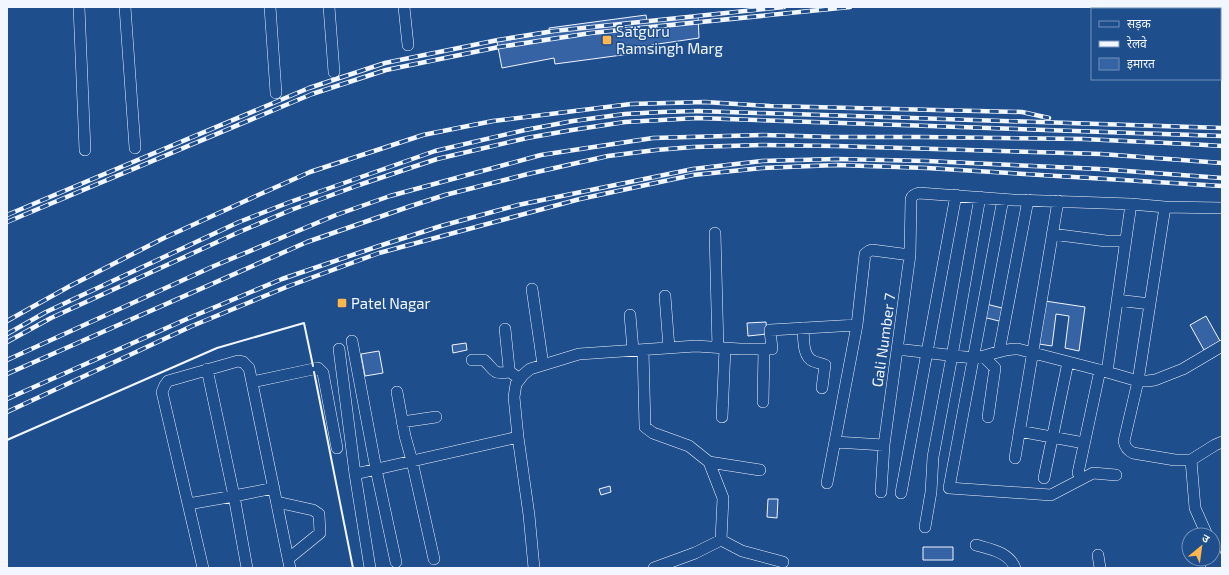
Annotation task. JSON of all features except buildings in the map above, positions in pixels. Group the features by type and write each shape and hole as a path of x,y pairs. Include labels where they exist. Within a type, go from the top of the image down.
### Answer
{"street":[{"path":"79,7 85,150"},
{"path":"125,7 135,148"},
{"path":"270,7 276,94"},
{"path":"329,7 334,72"},
{"path":"404,7 408,45"},
{"name":"Gali Number 7","path":"881,492 884,445 910,254 911,199 914,194 919,192 956,195"},
{"path":"900,493 956,195 1003,199 1131,204 1165,207 1222,208"},
{"path":"925,527 931,492 933,457 980,197"},
{"path":"1003,199 978,358 950,488 1052,496 1093,473 1116,475"},
{"path":"999,352 1028,200"},
{"path":"1015,458 1058,201"},
{"path":"1078,472 1084,443 1104,371 1117,300 1131,204"},
{"path":"1165,207 1138,381 1124,441 1125,447 1132,453 1175,460 1191,460 1222,442"},
{"path":"715,233 722,348 722,417"},
{"path":"1052,234 1125,242"},
{"path":"827,483 857,325 865,254 866,252 872,250 910,254"},
{"path":"532,289 543,365"},
{"path":"664,296 669,348"},
{"path":"1117,300 1150,304"},
{"path":"630,315 638,350 645,426 653,433 689,446 709,462 760,470"},
{"path":"534,568 514,397 516,384 530,368 579,354 696,346 772,349 770,330 857,325"},
{"path":"804,328 806,354 812,361 825,365 822,388"},
{"path":"505,329 510,372"},
{"path":"352,341 376,469 396,562"},
{"path":"897,349 978,358 1013,349 1104,371 1138,381 1155,380 1183,369 1222,346"},
{"path":"339,349 355,474 370,568"},
{"path":"762,402 764,349"},
{"path":"978,358 995,368 988,417"},
{"path":"472,360 484,360 494,372 510,372 520,380"},
{"path":"203,568 162,392 168,381 238,361 243,362 249,368 289,563"},
{"path":"1044,478 1068,362"},
{"path":"252,382 318,368 323,373 337,448"},
{"path":"207,370 234,496 247,568"},
{"path":"397,392 405,436 434,559"},
{"path":"402,422 436,417"},
{"path":"1019,431 1084,443"},
{"path":"355,474 518,437"},
{"path":"835,442 884,445"},
{"path":"1191,460 1195,508 1203,527"},
{"path":"709,462 723,498 721,540"},
{"path":"188,504 274,488"},
{"path":"277,502 313,510 319,514 320,533 289,563"},
{"path":"721,540 742,551 783,562"},
{"path":"654,568 694,553 721,540"},
{"path":"976,545 1001,552 1014,564 1015,568"},
{"path":"1098,555 1100,568"}],"railway":[{"path":"7,215 309,88 385,63 498,40 554,31 784,7"},
{"path":"7,222 312,94 386,70 499,47 591,33 850,7"},
{"path":"7,321 70,286 164,238 310,172 423,135 493,121 631,104 705,102 770,106 1022,112 1049,118"},
{"path":"7,334 46,312 239,222 290,202 435,151 525,130 573,121 625,114 698,111 1222,128"},
{"path":"7,342 51,318 291,210 437,159 527,138 572,130 625,122 697,118 1222,136"},
{"path":"7,360 214,266 336,215 390,196 541,155 653,138 763,135 1083,139 1222,146"},
{"path":"7,374 307,242 445,195 608,156 693,147 762,145 1101,154 1222,163"},
{"path":"7,399 189,318 282,279 376,247 441,226 518,205 693,169 762,161 836,159 927,161 1099,169 1222,178"},
{"path":"7,412 192,326 289,286 379,253 580,199 693,175 762,168 837,165 927,168 1222,186"}],"wall":[{"path":"7,440 217,348 304,323 313,366"},
{"path":"314,372 353,568"}],"place":[{"name":"Satguru Ramsingh Marg","path":"607,40"},
{"name":"Patel Nagar","path":"342,303"}]}
